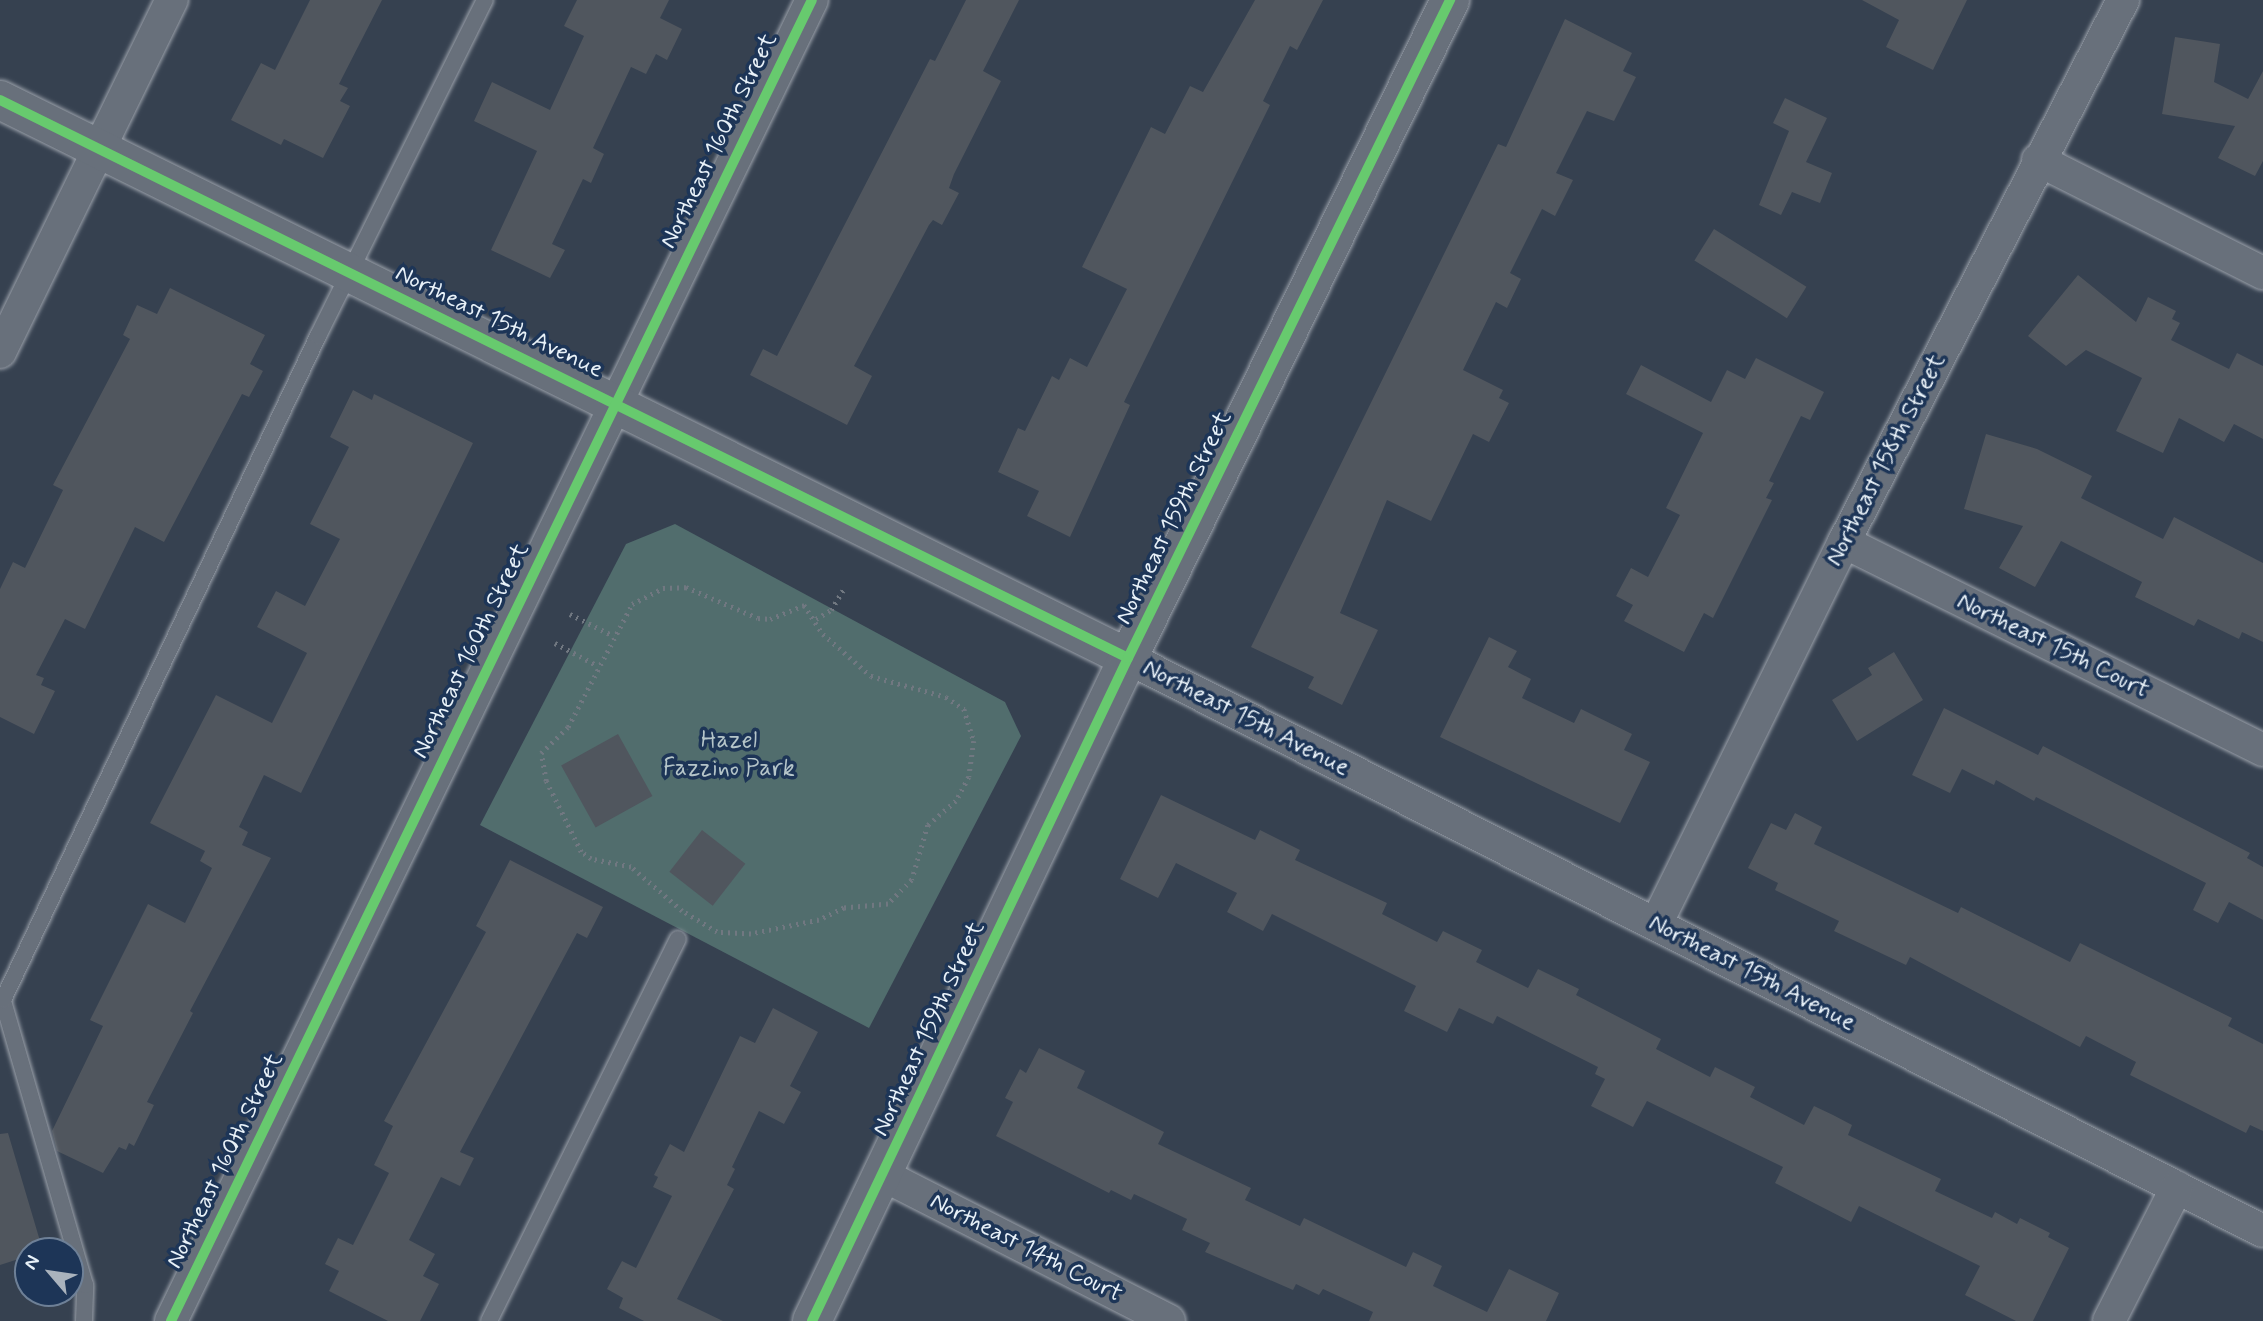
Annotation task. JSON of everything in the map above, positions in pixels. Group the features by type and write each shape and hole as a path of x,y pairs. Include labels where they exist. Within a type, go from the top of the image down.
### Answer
{"street":[{"path":"0,352 172,0"},
{"name":"Northeast 160th Street","path":"171,1321 614,402 812,0"},
{"name":"Northeast 159th Street","path":"812,1321 1128,658 1450,0"},
{"name":"Northeast 158th Street","path":"1656,924 1844,542 2038,160 2123,0"},
{"name":"Northeast 15th Avenue","path":"0,100 1128,658 2263,1230"},
{"path":"2038,160 2263,273"},
{"name":"Northeast 15th Court","path":"1844,542 2263,750"},
{"name":"Northeast 14th Court","path":"883,1175 1169,1321"},
{"path":"2109,1321 2177,1187"}],"lane":[{"path":"84,1321 85,1285 3,1000 350,272 485,0"},
{"path":"489,1321 678,939"}],"path":[{"path":"687,587 758,618 770,619 804,606 816,619 823,634 871,676 946,697 964,709 971,721 974,741 963,790 928,825 912,880 904,894 876,908 844,908 820,920 751,934 717,932 682,911 631,867 586,857 545,781 541,753 568,727 632,604 663,588 687,587"},
{"path":"816,619 831,610 844,588"},
{"path":"570,614 614,636"},
{"path":"555,643 598,666"}],"green space":[{"name":"Hazel Fazzino Park","path":"675,524 1005,702 1021,736 869,1028 480,825 626,544"}],"building":[{"path":"310,0 382,0 339,84 348,88 340,101 350,106 323,158 284,139 281,145 231,120 261,63 275,70"},
{"path":"577,0 669,0 660,18 682,29 667,60 656,54 646,74 631,67 593,148 604,154 591,183 583,179 552,244 565,250 550,278 491,250 537,151 474,121 492,82 550,110 584,36 564,26"},
{"path":"966,0 1019,0 983,71 1001,81 954,174 949,188 959,193 942,225 933,220 929,225 854,366 872,376 847,425 750,375 763,349 777,356 930,59 935,61"},
{"path":"1255,0 1323,0 1297,50 1290,46 1263,101 1270,105 1124,402 1130,405 1070,537 1027,516 1039,491 998,472 1018,428 1025,431 1052,376 1059,380 1070,358 1087,367 1127,289 1082,267 1151,127 1165,134 1190,86 1203,92"},
{"path":"1862,0 1967,0 1933,70 1886,47 1899,20"},
{"path":"1565,19 1632,53 1623,71 1636,77 1614,121 1587,111 1556,173 1573,180 1555,216 1542,209 1510,273 1521,279 1507,308 1496,302 1463,370 1503,390 1499,398 1509,403 1489,442 1473,434 1431,521 1387,500 1340,613 1378,630 1342,705 1308,688 1314,677 1251,647 1498,144 1506,147"},
{"path":"2175,37 2220,44 2214,82 2248,99 2263,71 2263,161 2255,176 2218,158 2235,126 2162,114"},
{"path":"1785,98 1827,118 1806,162 1832,173 1820,203 1792,192 1781,215 1759,205 1789,131 1773,123"},
{"path":"1714,229 1806,287 1787,318 1694,260"},
{"path":"2078,275 2136,322 2148,297 2176,311 2172,319 2180,323 2171,340 2229,369 2237,353 2263,366 2263,439 2234,424 2224,442 2179,418 2163,453 2116,431 2142,378 2086,350 2066,366 2028,336"},
{"path":"170,288 265,335 250,364 263,371 249,397 242,394 164,542 135,527 85,629 65,619 36,675 44,678 41,685 55,691 34,734 0,717 0,589 13,562 25,568 63,490 53,485 130,339 123,335 137,305 157,314"},
{"path":"1756,358 1824,392 1810,420 1801,416 1769,481 1774,483 1766,498 1772,500 1713,618 1704,613 1684,652 1624,621 1633,605 1616,596 1631,568 1648,577 1680,515 1666,508 1703,433 1626,394 1641,365 1711,402 1727,370 1745,379"},
{"path":"353,390 372,400 374,394 473,443 301,793 264,775 239,827 248,832 242,845 271,858 190,1011 193,1013 147,1102 154,1105 134,1146 129,1143 126,1150 119,1147 103,1173 57,1151 52,1131 103,1026 90,1020 148,904 185,923 212,868 200,861 205,851 150,823 216,695 272,723 307,653 257,627 276,591 305,606 340,539 310,524 349,447 330,437"},
{"path":"1986,434 2037,449 2092,476 2081,498 2163,539 2174,517 2263,563 2263,642 2242,632 2239,639 2198,619 2194,626 2135,597 2142,582 2061,541 2035,587 1999,568 2023,526 1964,509"},
{"path":"1489,637 1517,651 1508,667 1531,679 1522,698 1574,723 1581,709 1632,734 1624,750 1650,762 1620,823 1440,737"},
{"path":"1894,652 1923,700 1857,741 1832,700 1872,675 1868,668"},
{"path":"1944,708 2038,755 2043,746 2250,853 2247,858 2263,867 2263,920 2229,902 2218,923 2193,910 2206,883 2036,797 2034,801 1996,780 1994,785 1962,769 1950,793 1912,775"},
{"path":"618,734 652,796 596,828 561,766"},
{"path":"1161,795 1255,840 1260,830 1300,850 1295,860 1387,903 1382,914 1437,942 1443,931 1482,950 1476,962 1528,988 1538,969 1579,989 1576,995 1661,1039 1656,1049 1710,1077 1715,1067 1755,1087 1750,1097 1804,1125 1814,1106 1833,1115 1852,1125 1848,1135 1941,1179 1935,1191 1992,1218 1995,1212 2017,1224 2020,1218 2050,1233 2048,1237 2069,1248 2033,1321 2016,1321 1965,1295 1980,1266 1859,1206 1851,1222 1775,1183 1783,1167 1647,1101 1633,1127 1591,1106 1605,1079 1595,1074 1598,1067 1497,1016 1493,1024 1459,1008 1447,1032 1404,1011 1416,986 1272,914 1263,931 1227,912 1237,893 1176,863 1158,898 1120,879"},
{"path":"1795,813 1822,827 1814,844 1958,913 1961,907 2070,962 2080,943 2232,1018 2228,1026 2263,1044 2263,1131 2250,1125 2246,1133 2130,1075 2136,1062 2086,1036 2080,1047 1910,957 1906,965 1834,931 1839,921 1775,890 1778,883 1748,868 1771,823 1786,830"},
{"path":"702,830 745,864 713,906 669,872"},
{"path":"510,860 603,907 587,938 577,933 460,1152 474,1158 460,1186 441,1177 409,1240 435,1254 423,1276 439,1284 420,1321 388,1321 329,1291 339,1271 325,1264 338,1238 353,1245 389,1173 374,1165 393,1126 384,1121 486,932 476,926"},
{"path":"773,1008 818,1032 790,1086 801,1092 784,1124 759,1111 732,1167 735,1169 727,1185 734,1189 677,1299 723,1321 644,1321 619,1308 623,1298 607,1289 622,1261 636,1268 672,1196 653,1187 658,1177 654,1175 670,1144 684,1152 740,1036 755,1043"},
{"path":"1039,1048 1085,1071 1077,1088 1164,1132 1158,1144 1251,1188 1245,1200 1300,1226 1304,1218 1406,1267 1413,1252 1442,1266 1433,1286 1487,1312 1509,1269 1559,1293 1546,1321 1369,1321 1373,1312 1323,1289 1319,1295 1296,1284 1293,1290 1205,1252 1210,1243 1182,1230 1187,1219 1134,1194 1131,1200 1111,1190 1109,1193 996,1136 1013,1102 1005,1098 1020,1069 1026,1073"},
{"path":"8,1133 39,1237 14,1237 14,1260 0,1265 0,1134"}],"cycle path":[{"path":"171,1321 812,0"},
{"path":"812,1321 1128,658 1450,0"},
{"path":"0,100 1128,658"}]}
